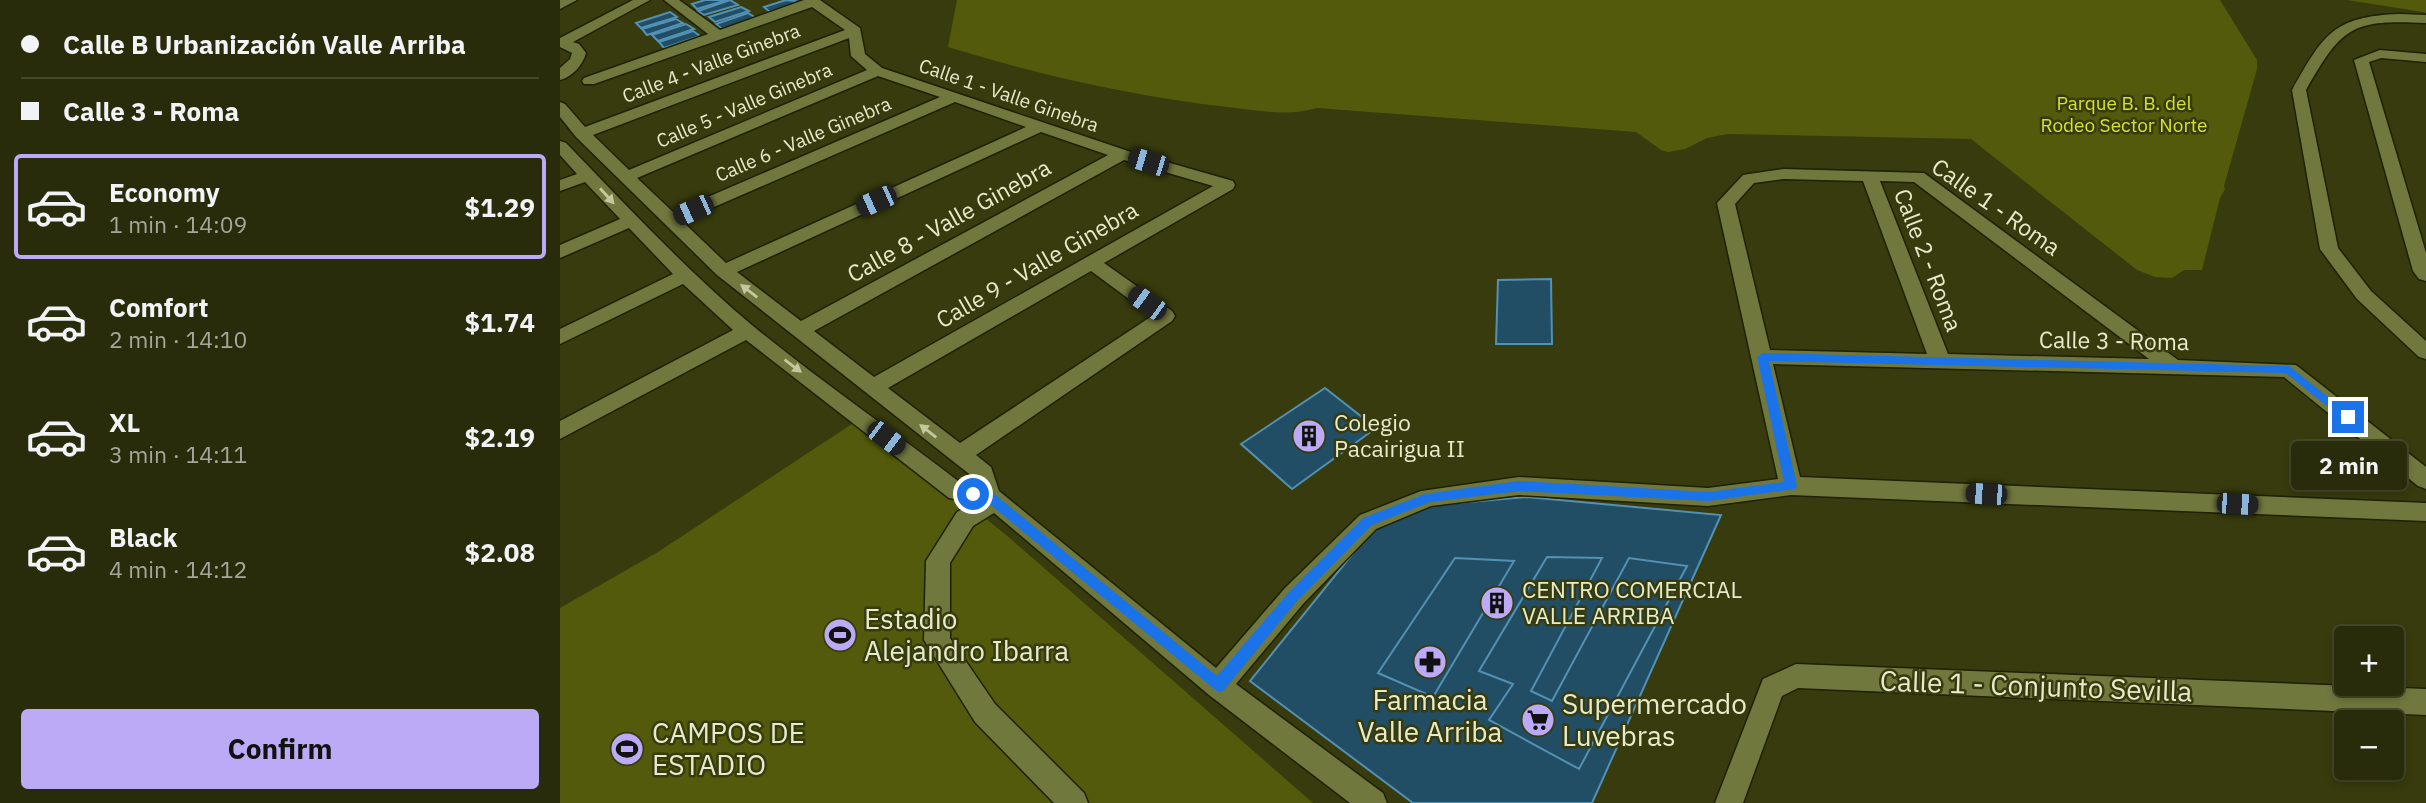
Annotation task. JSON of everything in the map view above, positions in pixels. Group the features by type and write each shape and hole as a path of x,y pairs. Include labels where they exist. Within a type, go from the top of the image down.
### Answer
{"street":[{"path":"560,5 570,0"},
{"path":"561,43 643,0"},
{"path":"671,0 718,35"},
{"path":"589,81 813,1 855,31 858,56 877,71"},
{"path":"2426,19 2392,16 2347,27 2327,43 2299,90 2329,249 2364,295 2426,352"},
{"name":"Calle 4 - Valle Ginebra","path":"582,134 855,31"},
{"path":"560,76 577,61 579,53 574,47 561,43"},
{"path":"2426,58 2380,54 2361,60 2422,271 2426,275"},
{"name":"Calle 1 - Valle Ginebra","path":"877,71 1122,154 1227,185"},
{"name":"Calle 5 - Valle Ginebra","path":"626,177 877,71"},
{"name":"Calle 6 - Valle Ginebra","path":"669,220 954,97"},
{"path":"560,107 582,134 724,271 983,473 992,499"},
{"path":"724,271 1041,126"},
{"path":"560,146 685,276 747,331 957,492 992,499 1218,686 1373,803"},
{"name":"Calle 8 - Valle Ginebra","path":"800,330 1122,154"},
{"name":"Calle 1 - Roma","path":"1791,486 1726,203 1749,179 1784,174 1918,177 2173,367"},
{"path":"560,187 589,175"},
{"name":"Calle 2 - Roma","path":"1870,176 1940,361"},
{"name":"Calle 9 - Valle Ginebra","path":"872,388 1227,185"},
{"path":"560,252 630,221"},
{"path":"959,456 1166,316 1092,263"},
{"path":"560,337 685,276"},
{"path":"560,430 747,331"},
{"name":"Calle 3 - Roma","path":"1763,357 2289,370 2426,480"},
{"path":"1218,686 1294,596 1368,522 1429,497 1519,486 1708,496 1791,486 2426,512"},
{"path":"992,499 965,519 937,561 937,640 985,713 1074,803"},
{"name":"Calle 1 - Conjunto Sevilla","path":"1729,803 1772,688 1796,676 2426,702"}],"green space":[{"name":"Parque B. B. del Rodeo Sector Norte","path":"957,0 2220,0 2257,60 2257,69 2202,270 2184,270 2172,278 2155,277 2137,270 1971,139 1728,134 1707,138 1685,149 1668,152 1636,132 1317,108 1272,112 1192,102 1086,83 948,47"},
{"path":"2347,0 2426,0 2426,13 2423,12"},
{"name":"Estadio Alejandro Ibarra","path":"861,418 1005,534 1313,803 560,803 560,608 658,552"}],"building":[{"path":"705,0 727,0 697,9 692,4"},
{"path":"730,0 738,5 704,15 698,11"},
{"path":"786,0 803,2 770,12 764,7"},
{"path":"741,7 749,11 715,22 709,17"},
{"path":"670,12 677,17 641,28 636,23"},
{"path":"748,13 756,18 722,29 716,24"},
{"path":"676,19 683,23 647,35 642,29"},
{"path":"686,24 694,29 658,41 652,35"},
{"path":"693,31 700,36 664,48 659,42"},
{"path":"1551,279 1552,344 1496,344 1498,280"},
{"name":"Colegio Pacairigua II","path":"1325,388 1376,428 1292,489 1241,444"},
{"name":"CENTRO COMERCIAL VALLE ARRIBA","path":"1527,497 1721,515 1592,803 1413,803 1250,681 1375,526 1433,505"},
{"name":"CENTRO COMERCIAL VALLE ARRIBA","path":"1547,557 1602,558 1531,691 1552,701 1629,558 1687,566 1579,769 1489,720 1513,684 1479,671"},
{"name":"CENTRO COMERCIAL VALLE ARRIBA","path":"1455,558 1514,561 1433,697 1378,673"}],"place":[{"name":"Colegio Pacairigua II","path":"1309,436"},
{"name":"CENTRO COMERCIAL VALLE ARRIBA","path":"1497,603"},
{"name":"Estadio Alejandro Ibarra","path":"840,635"},
{"name":"Farmacia Valle Arriba","path":"1430,662"},
{"name":"Supermercado Luvebras","path":"1538,720"},
{"name":"CAMPOS DE ESTADIO","path":"627,749"}],"route":[{"path":"973,494 989,496 1218,686 1294,596 1368,522 1429,497 1519,486 1708,496 1791,486 1763,357 2289,370 2348,417"}]}
